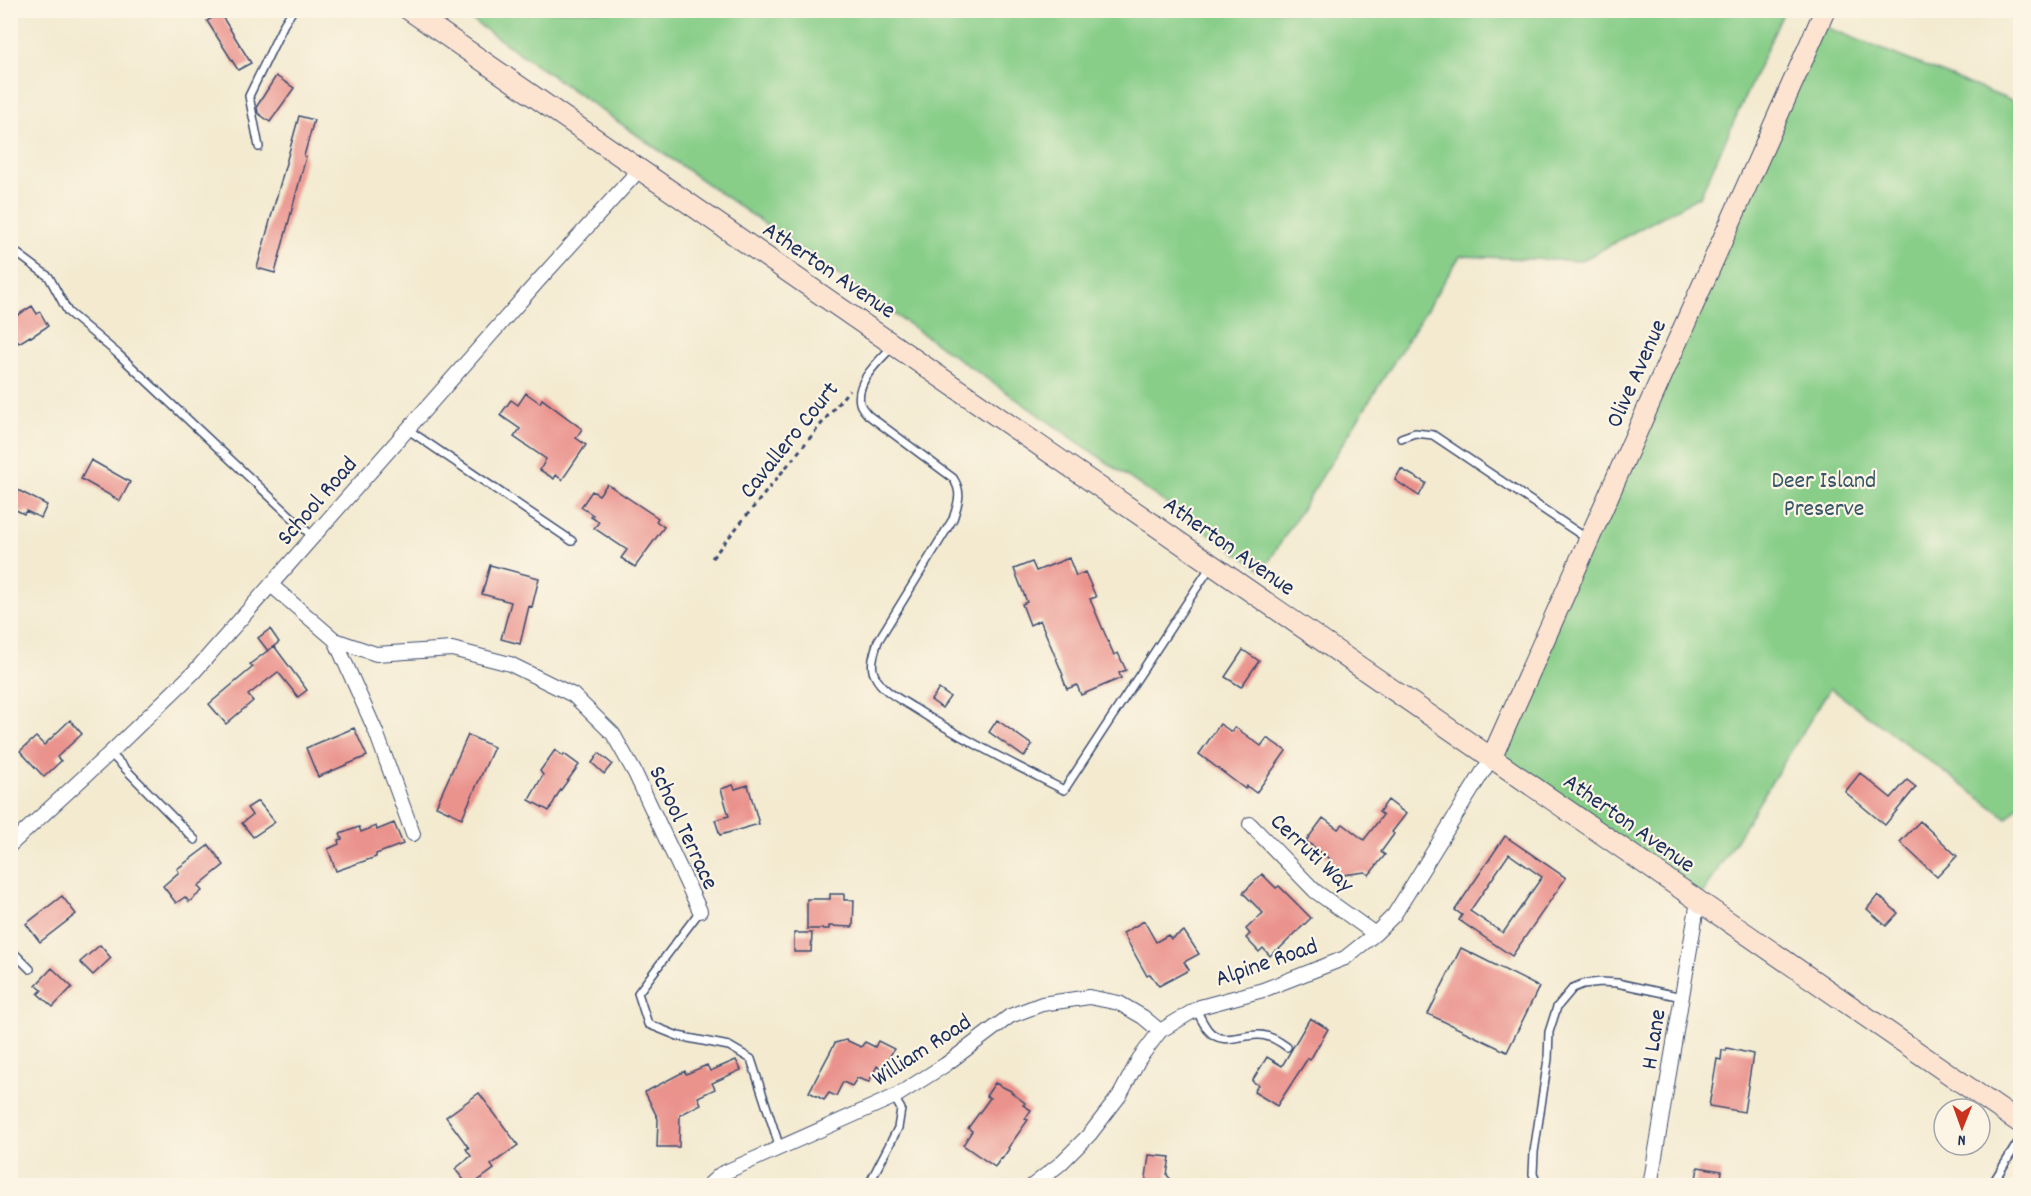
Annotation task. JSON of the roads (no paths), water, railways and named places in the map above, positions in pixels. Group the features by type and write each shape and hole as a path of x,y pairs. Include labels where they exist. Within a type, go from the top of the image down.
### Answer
{"main road":[{"name":"Atherton Avenue","path":"409,10 1775,951 2020,1123"},
{"name":"Olive Avenue","path":"1492,757 1825,10"}],"street":[{"name":"School Road","path":"10,844 110,753 194,672 539,280 639,170"},
{"name":"School Terrace","path":"271,585 335,640 376,654 452,649 510,664 573,695 613,734 636,773 700,911"},
{"name":"School Terrace","path":"335,640 376,732 413,834"},
{"name":"Alpine Road","path":"1032,1185 1060,1164 1090,1134 1120,1095 1139,1059 1160,1031 1196,1010 1263,990 1345,958 1375,934 1394,915 1492,757"},
{"name":"Cerruti Way","path":"1250,824 1315,891 1375,934"},
{"name":"H Lane","path":"1650,1185 1698,900"},
{"name":"William Road","path":"708,1185 721,1174 894,1097 945,1065 1010,1016 1042,1004 1089,997 1119,1003 1143,1017 1160,1031"}],"lane":[{"path":"259,147 249,96 293,10"},
{"path":"10,249 49,277 68,312 118,354 313,537"},
{"path":"894,344 867,376 860,392 860,405 868,415 954,478 959,487 953,519 878,640 873,658 873,674 880,685 890,693 945,728 1064,790 1212,564"},
{"path":"407,429 572,541"},
{"path":"1401,438 1415,433 1433,435 1588,540"},
{"path":"110,753 195,840"},
{"name":"School Terrace","path":"700,911 638,993 648,1024 678,1036 729,1047 751,1059 780,1148"},
{"path":"10,949 30,969"},
{"path":"1538,1185 1533,1174 1534,1152 1548,1059 1549,1032 1557,1007 1573,988 1583,984 1601,982 1617,983 1682,997"},
{"path":"1196,1010 1208,1030 1218,1038 1228,1039 1258,1034 1287,1047"},
{"path":"868,1185 898,1128 901,1109 894,1097"},
{"path":"1991,1185 2020,1139"}],"park label":[{"name":"Deer Island Preserve","path":"1824,493"}]}
